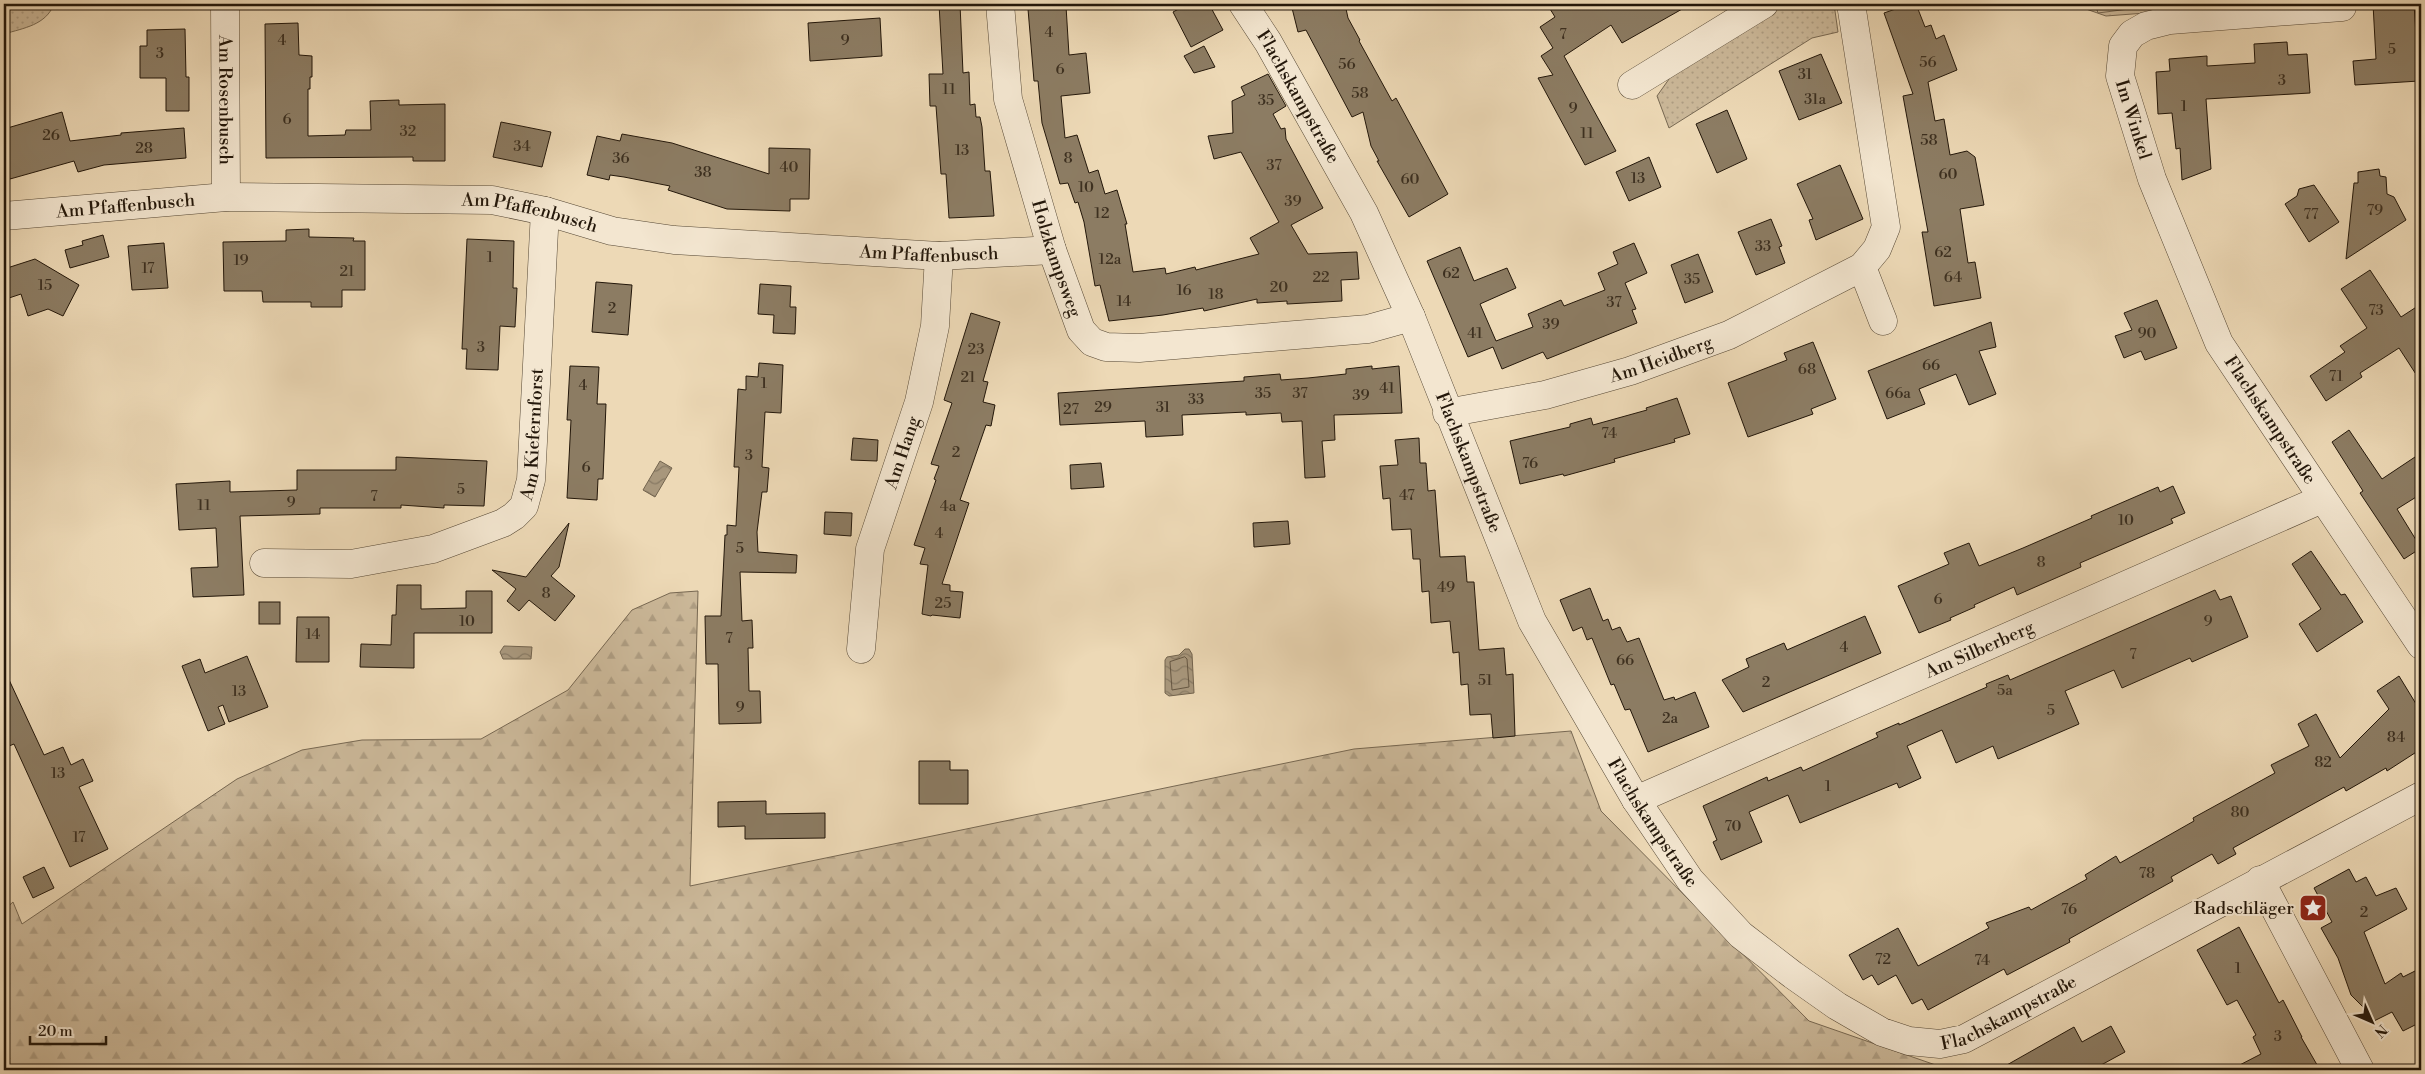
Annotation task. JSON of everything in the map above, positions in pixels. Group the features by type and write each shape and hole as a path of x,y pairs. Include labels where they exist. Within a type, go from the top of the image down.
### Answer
{"street":[{"name":"Am Rosenbusch","path":"225,4 226,198"},
{"name":"Holzkampsweg","path":"1000,4 1008,100 1052,250 1081,330 1092,342 1106,348 1139,348 1368,329 1411,317"},
{"name":"Flachskampstraße","path":"1243,4 1296,90 1364,213 1411,317 1447,413 1532,621 1636,800 1690,880 1742,935 1793,975 1837,1006 1882,1032 1909,1041 1940,1044 1964,1039 2421,796"},
{"path":"1632,85 1764,4"},
{"name":"Am Heidberg","path":"1447,413 1545,395 1630,371 1728,336 1862,267 1878,248 1886,227 1851,4"},
{"name":"Im Winkel","path":"2152,179 2120,76 2123,46 2132,34 2146,26 2170,20 2342,7"},
{"name":"Flachskampstraße","path":"2152,179 2219,343 2421,646"},
{"name":"Am Pfaffenbusch","path":"4,216 226,198 492,200 545,211 612,231 674,240 940,256 1052,250"},
{"name":"Am Kiefernforst","path":"264,563 351,564 433,549 503,523 524,506 531,480 545,211"},
{"name":"Am Hang","path":"862,649 870,549 919,402 935,326 940,256"},
{"path":"1862,267 1883,321"},
{"name":"Am Silberberg","path":"1636,800 2322,499"},
{"path":"2260,880 2360,1070"}],"green space":[{"path":"4,4 54,4 46,17 34,25 4,34"},
{"path":"1779,4 1834,4 1838,32 1812,38 1669,128 1657,96 1679,65"},
{"path":"2085,4 2198,4 2198,9 2106,16 2086,9"},
{"path":"2095,4 2167,4 2098,13"},
{"path":"698,591 690,886 1354,749 1571,731 1601,811 1809,1021 1950,1070 4,1070 4,910 13,902 22,924 237,779 302,750 362,740 481,739 568,690 632,610 670,593"}],"water":[{"path":"660,461 672,468 655,497 643,490"},
{"path":"504,646 532,647 531,659 503,659 500,652"},
{"path":"1185,649 1189,649 1192,654 1194,693 1169,696 1165,693 1165,660 1167,657 1179,655"}],"building":[{"path":"939,4 960,4 963,73 969,72 970,105 975,104 976,117 980,117 985,171 990,171 994,216 949,218 946,174 941,174 936,106 930,106 929,74 943,74"},
{"path":"1035,4 1066,6 1069,55 1086,53 1090,93 1061,96 1065,138 1077,135 1089,173 1098,170 1105,194 1117,190 1127,224 1125,224 1133,272 1165,268 1166,274 1195,267 1196,270 1259,254 1250,238 1279,222 1241,152 1214,159 1208,136 1233,133 1232,101 1245,95 1241,87 1268,74 1286,106 1273,114 1281,129 1285,128 1286,139 1323,208 1291,225 1308,254 1357,252 1359,279 1341,280 1342,301 1287,304 1287,301 1257,303 1257,299 1204,311 1203,308 1109,321 1100,285 1095,286 1084,222 1078,202 1075,203 1068,183 1060,184 1042,123 1038,81 1034,81 1028,9 1035,8"},
{"path":"1188,4 1209,4 1223,30 1191,47 1173,12"},
{"path":"1291,4 1345,4 1348,18 1359,41 1392,101 1396,98 1448,194 1409,217 1377,161 1379,161 1371,146 1363,112 1352,117 1306,30 1298,32"},
{"path":"1547,4 1691,4 1622,43 1611,25 1564,56 1616,151 1585,165 1538,78 1553,75 1541,56 1553,48 1540,27 1555,17"},
{"path":"1910,4 1916,4 1925,27 1931,25 1936,39 1944,35 1957,70 1928,82 1935,121 1944,119 1950,155 1967,151 1975,157 1984,205 1960,209 1968,263 1975,262 1981,298 1934,306 1922,232 1928,232 1903,96 1913,94 1884,13"},
{"path":"2373,4 2414,4 2419,81 2355,85 2353,61 2376,59"},
{"path":"880,18 882,56 810,61 808,23"},
{"path":"298,23 299,55 312,56 312,77 310,77 310,89 308,89 308,136 345,135 346,130 371,130 370,101 399,100 399,105 445,104 445,161 413,161 413,157 266,158 265,24"},
{"path":"185,29 186,77 189,77 189,111 166,111 166,78 140,78 140,46 147,46 147,30"},
{"path":"2287,42 2288,55 2307,54 2310,93 2206,99 2211,169 2182,180 2180,148 2176,149 2172,113 2158,114 2156,72 2170,71 2169,59 2207,56 2207,66 2255,63 2254,44"},
{"path":"1204,46 1215,67 1194,73 1184,56"},
{"path":"1821,54 1842,103 1799,120 1779,71"},
{"path":"1727,110 1747,159 1717,173 1696,124"},
{"path":"62,112 70,141 121,135 121,133 184,128 186,158 104,165 78,172 74,161 10,179 4,158 4,129"},
{"path":"501,122 551,132 542,167 493,157"},
{"path":"622,134 672,143 769,174 769,148 810,149 809,199 790,199 790,211 727,209 668,190 670,186 610,175 609,180 587,175 597,136 620,141"},
{"path":"1649,157 1661,187 1629,201 1616,172"},
{"path":"1840,165 1863,219 1816,240 1809,220 1813,219 1797,184"},
{"path":"2379,169 2380,176 2386,177 2387,194 2394,197 2406,220 2346,259 2354,183 2358,183 2358,172"},
{"path":"2314,185 2339,222 2309,242 2285,204 2297,196 2299,189"},
{"path":"1771,219 1782,246 1779,247 1785,263 1756,275 1738,232"},
{"path":"309,229 309,237 354,238 353,241 365,241 365,290 342,290 342,307 311,307 311,302 263,302 262,291 224,291 223,242 286,241 286,230"},
{"path":"103,235 109,257 70,268 65,250 83,245 82,241"},
{"path":"467,239 514,241 513,288 517,288 515,327 500,326 498,370 466,369 467,349 462,349"},
{"path":"164,243 168,288 132,290 128,246"},
{"path":"1634,243 1647,273 1625,283 1636,309 1632,310 1637,323 1547,359 1543,352 1502,369 1493,347 1468,357 1427,261 1460,247 1474,281 1507,268 1516,288 1480,304 1496,341 1533,327 1528,314 1561,300 1564,306 1605,290 1598,273 1618,264 1613,252"},
{"path":"1698,254 1713,292 1685,303 1671,265"},
{"path":"35,259 79,285 63,316 48,309 28,316 21,294 9,298 4,283 4,269"},
{"path":"2370,270 2401,317 2421,304 2421,382 2399,348 2360,373 2362,377 2326,401 2310,376 2345,352 2340,346 2367,328 2341,289"},
{"path":"596,282 632,285 628,335 592,332"},
{"path":"760,284 791,286 790,307 796,307 795,334 773,333 774,315 758,314"},
{"path":"2157,300 2177,348 2145,360 2141,351 2124,358 2115,336 2132,330 2124,313"},
{"path":"971,313 1000,322 983,381 988,382 983,402 995,405 991,426 986,425 960,500 969,503 942,584 950,585 950,591 963,592 960,618 931,616 922,614 928,565 920,564 925,548 914,545 936,480 934,479 939,466 931,464 952,403 944,400"},
{"path":"1991,322 1996,347 1979,351 1996,394 1969,405 1956,374 1919,389 1925,404 1887,419 1868,371"},
{"path":"1813,342 1836,399 1811,409 1813,414 1748,437 1728,383 1787,360 1784,353"},
{"path":"759,363 783,365 781,413 765,412 762,467 769,468 767,492 762,492 757,532 758,552 797,555 796,573 740,572 742,621 752,620 753,648 748,648 749,691 760,691 761,723 719,724 718,664 706,664 705,616 721,616 725,535 727,535 727,525 736,526 739,467 734,467 738,389 746,390 746,376 758,377"},
{"path":"570,366 599,367 597,404 606,404 603,479 598,479 597,500 567,498 571,420 567,420"},
{"path":"1372,366 1372,369 1399,366 1402,413 1334,415 1335,440 1322,441 1325,477 1305,478 1302,421 1282,422 1281,413 1246,415 1246,412 1182,415 1183,435 1146,437 1145,421 1060,425 1058,393 1244,381 1244,377 1280,374 1281,380 1308,378 1346,374 1346,369"},
{"path":"1677,398 1690,434 1674,439 1675,442 1614,459 1615,462 1564,476 1563,474 1520,484 1510,441 1570,427 1570,424 1591,418 1593,425 1647,410 1646,408"},
{"path":"2349,430 2382,479 2421,453 2421,494 2397,509 2421,548 2404,559 2360,493 2363,491 2332,442"},
{"path":"853,438 878,440 877,461 851,460"},
{"path":"1419,438 1420,463 1426,463 1428,491 1435,490 1440,557 1465,556 1467,582 1474,582 1479,650 1504,648 1506,675 1513,674 1515,736 1493,738 1491,714 1470,715 1468,684 1461,685 1459,652 1453,653 1450,621 1431,623 1429,591 1422,592 1420,559 1413,559 1411,529 1392,530 1390,498 1383,499 1380,466 1398,465 1395,440"},
{"path":"396,457 487,461 484,506 444,505 444,508 401,505 401,508 320,508 320,514 240,516 244,595 193,597 191,568 218,567 216,528 179,530 176,484 230,481 230,492 297,490 297,470 396,470"},
{"path":"1101,463 1104,487 1071,489 1070,465"},
{"path":"2173,486 2185,513 2171,519 2173,523 2080,563 2081,567 2017,595 2014,587 1974,605 1975,607 1950,618 1951,620 1919,633 1898,586 1949,564 1944,553 1969,543 1979,566 2092,518 2091,516 2158,487 2160,492"},
{"path":"825,512 852,513 851,536 824,534"},
{"path":"1288,521 1290,544 1254,547 1253,523"},
{"path":"569,523 559,567 551,576 575,596 555,621 529,600 519,611 507,601 516,589 492,570 526,577"},
{"path":"2311,551 2341,595 2345,594 2363,622 2317,652 2299,624 2321,609 2292,564"},
{"path":"397,585 421,585 421,609 466,608 466,591 492,591 492,633 414,633 414,668 360,667 361,644 391,645 392,615 396,615"},
{"path":"1590,588 1603,621 1608,619 1612,630 1620,627 1627,642 1639,638 1664,700 1674,697 1675,700 1695,692 1709,727 1648,752 1630,709 1625,710 1614,684 1611,685 1592,638 1587,640 1582,627 1573,631 1560,600"},
{"path":"2215,590 2220,600 2231,596 2248,637 2192,662 2190,658 2122,688 2114,670 2065,691 2079,724 1998,759 1993,746 1956,763 1942,730 1907,746 1921,778 1899,788 1897,783 1800,823 1788,795 1749,812 1762,842 1721,860 1713,842 1717,840 1703,806 1767,777 1768,781 1801,767 1803,771 1878,737 1876,733 1987,687 1986,684 2008,675 2010,680"},
{"path":"259,602 280,602 280,624 259,624"},
{"path":"1865,616 1881,653 1743,712 1722,680 1749,667 1746,659 1784,643 1787,650"},
{"path":"297,617 329,617 329,662 296,662"},
{"path":"247,656 268,707 229,722 223,705 218,707 225,724 208,731 182,666 200,659 205,673"},
{"path":"4,669 44,755 63,747 71,765 83,759 93,781 79,787 108,849 70,867 14,744 4,748"},
{"path":"2399,676 2421,712 2421,749 2387,771 2386,768 2346,791 2344,787 2233,848 2236,854 2218,864 2212,854 2171,877 2173,881 2069,939 2070,942 2007,975 2004,969 1928,1010 1922,999 1912,1004 1896,975 1878,985 1872,975 1863,980 1849,955 1898,928 1918,966 1989,928 1986,923 2029,907 2031,910 2087,879 2085,875 2116,856 2120,863 2194,821 2193,818 2275,773 2271,765 2309,746 2298,724 2316,714 2340,758 2389,709 2377,691"},
{"path":"919,761 950,761 950,770 968,770 968,804 919,804"},
{"path":"766,801 766,814 825,813 825,838 745,839 745,826 718,827 718,802"},
{"path":"44,867 54,888 33,898 23,877"},
{"path":"2349,869 2356,882 2366,877 2376,896 2396,888 2407,909 2364,932 2385,984 2401,973 2403,977 2421,968 2421,1022 2403,1031 2392,1012 2372,1022 2364,1008 2351,995 2338,958 2321,928 2332,922 2314,888"},
{"path":"2239,927 2279,1003 2283,1000 2320,1070 2230,1070 2261,1054 2253,1037 2256,1035 2237,1000 2227,1005 2197,950"},
{"path":"2111,1026 2125,1052 2092,1070 1998,1070 2074,1027 2082,1042"}],"place":[{"name":"Radschläger","path":"2313,908"}]}
